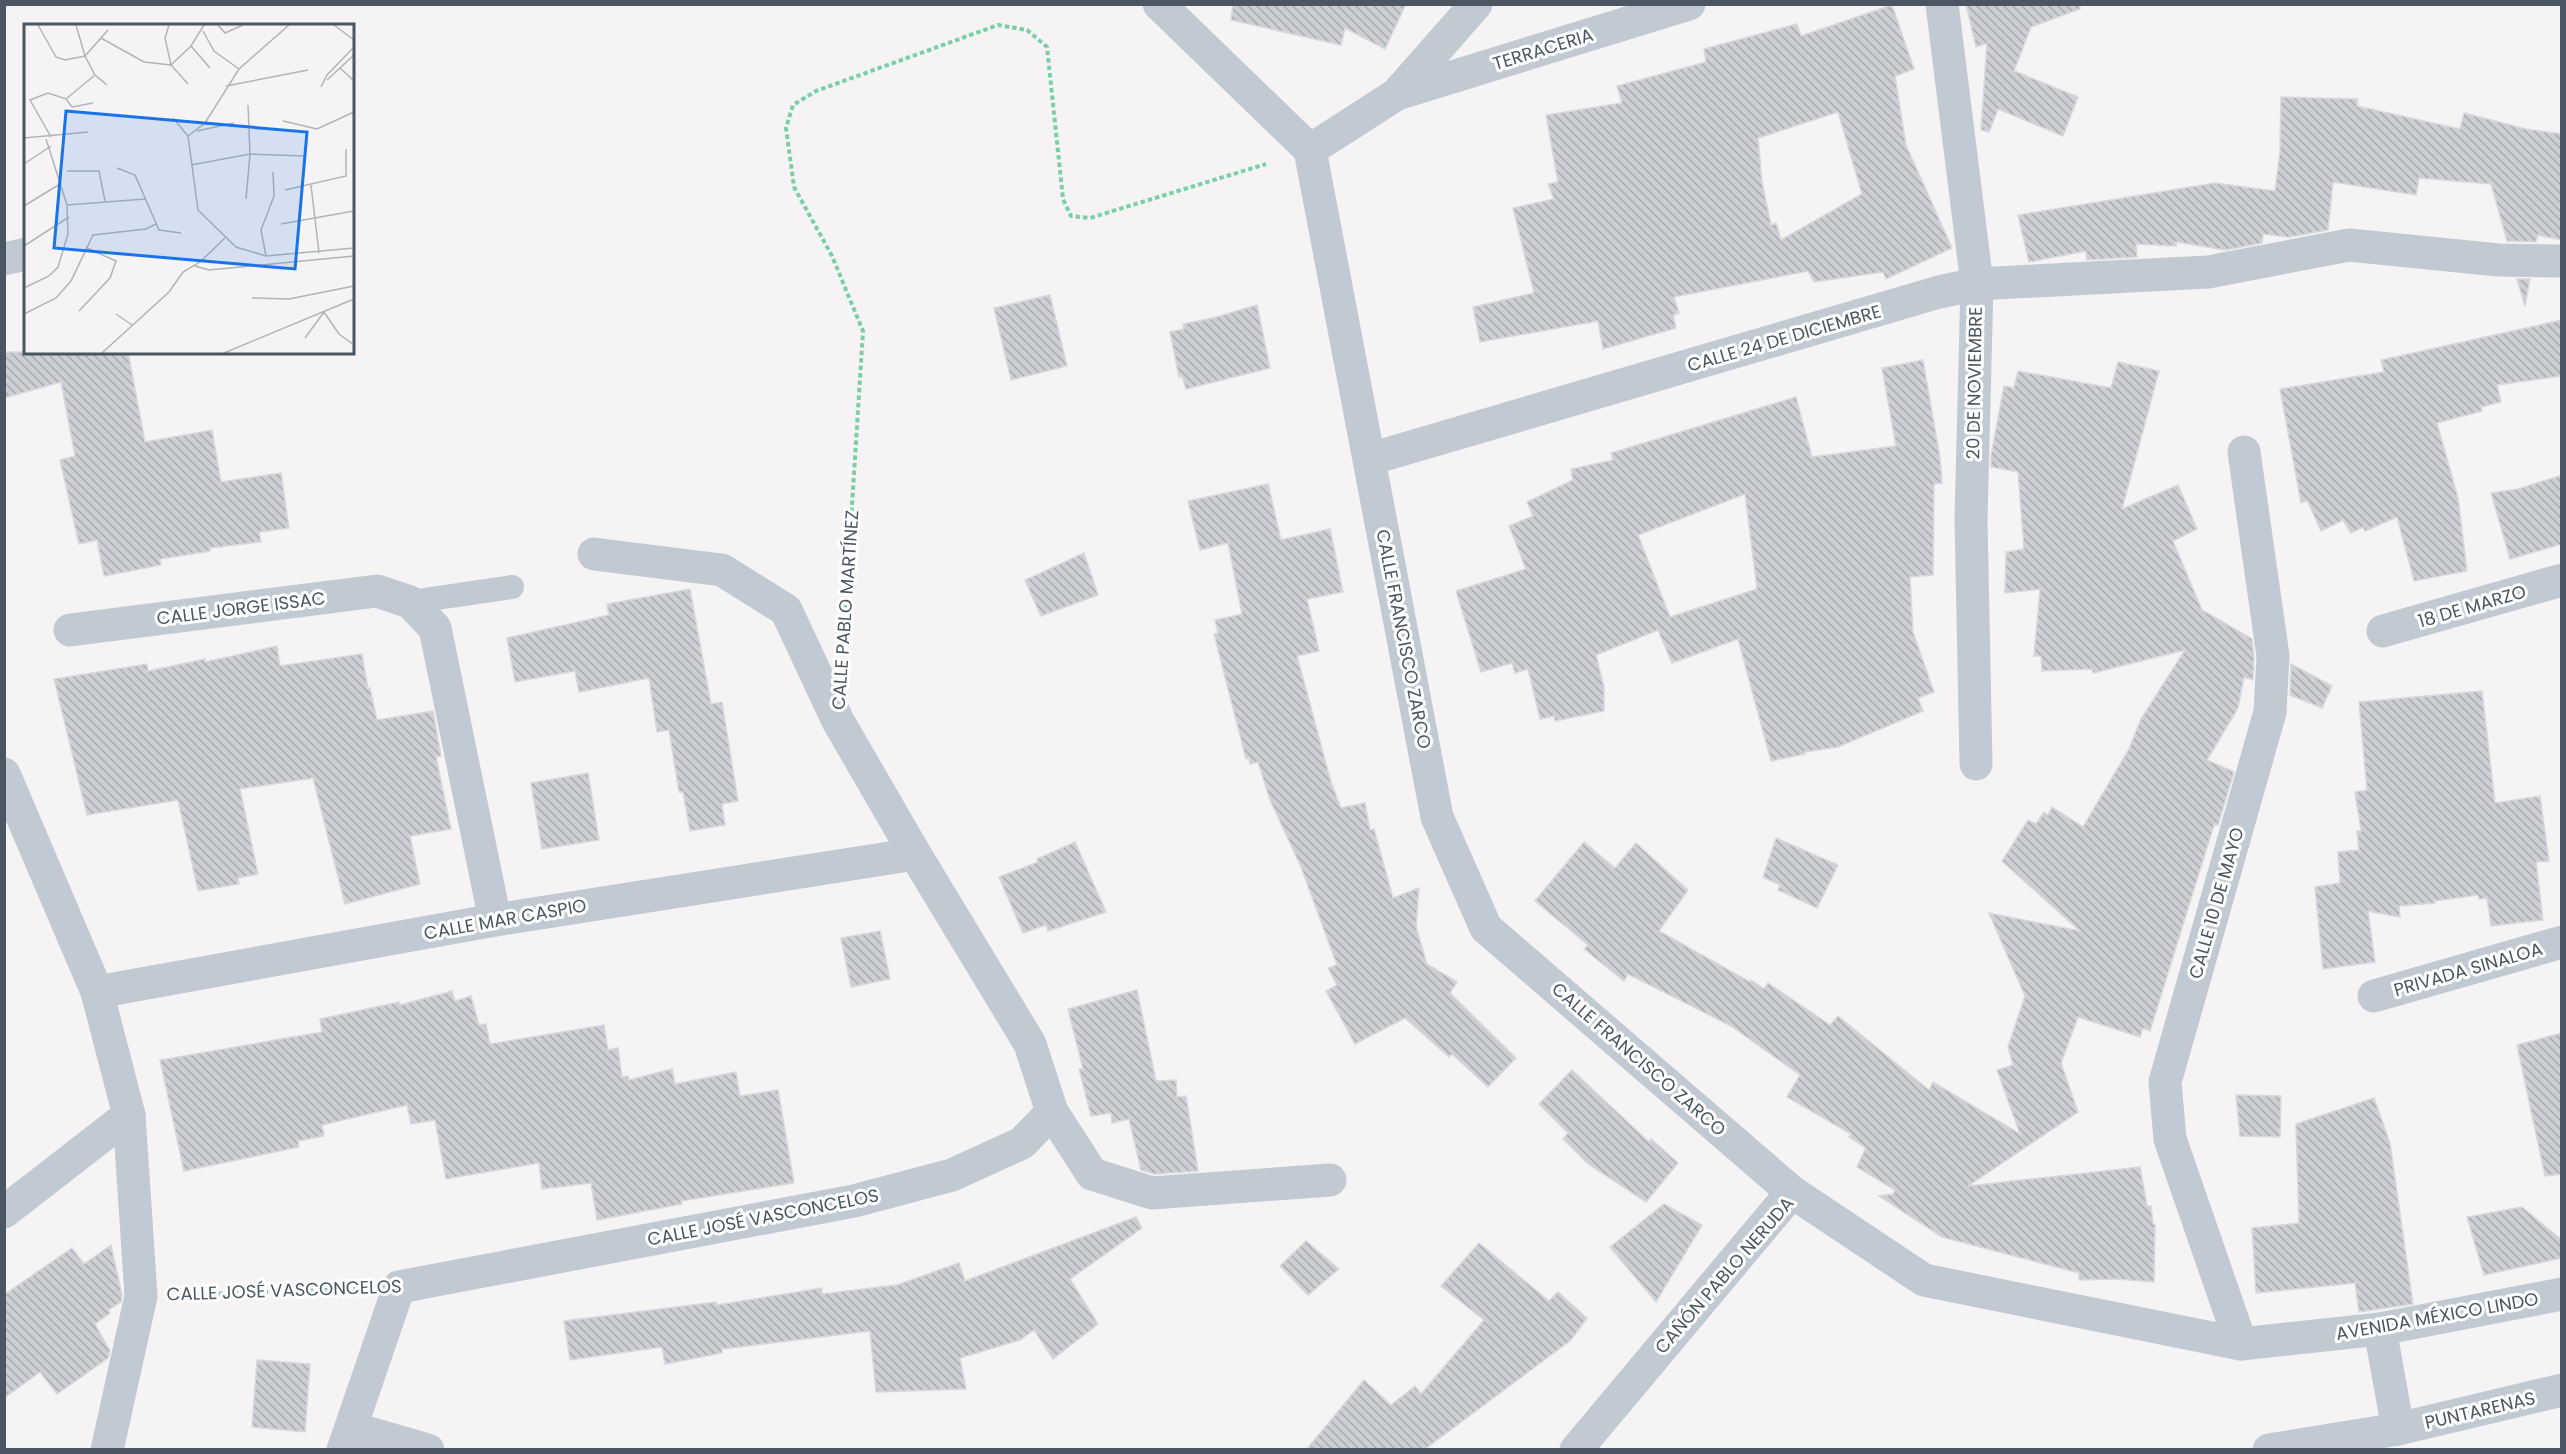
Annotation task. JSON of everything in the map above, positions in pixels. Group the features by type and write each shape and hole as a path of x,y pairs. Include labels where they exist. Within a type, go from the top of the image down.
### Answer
{"street":[{"path":"1159,4 1310,150 1398,94 1476,4"},
{"name":"TERRACERIA","path":"1398,94 1689,4"},
{"name":"20 DE NOVIEMBRE","path":"1942,4 1977,284 1971,519 1976,764"},
{"name":"CALLE FRANCISCO ZARCO","path":"1310,150 1437,817 1486,928 1792,1192"},
{"name":"CALLE 24 DE DICIEMBRE","path":"1370,459 1940,292 1977,284 2208,272 2349,245 2498,260 2562,261"},
{"path":"4,259 24,254"},
{"name":"CALLE 10 DE MAYO","path":"2241,1344 2170,1140 2165,1082 2270,712 2274,656 2244,452"},
{"name":"CALLE PABLO MARTÍNEZ","path":"594,554 722,570 786,610 838,721 1030,1044 1052,1112"},
{"name":"18 DE MARZO","path":"2383,631 2562,580"},
{"name":"CALLE JORGE ISSAC","path":"70,630 377,591 410,602 435,628 495,920"},
{"path":"5,778 97,992 129,1114 141,1296 107,1449"},
{"name":"CALLE MAR CASPIO","path":"97,992 495,920 915,854"},
{"name":"PRIVADA SINALOA","path":"2374,996 2562,942"},
{"path":"1052,1112 1092,1174 1152,1193 1330,1179"},
{"name":"CALLE JOSÉ VASCONCELOS","path":"399,1287 854,1201 952,1175 1022,1143 1052,1112"},
{"path":"4,1212 129,1114"},
{"name":"CAÑÓN PABLO NERUDA","path":"1576,1449 1792,1192 1924,1280 2241,1344"},
{"path":"399,1287 347,1439 428,1449"},
{"name":"AVENIDA MÉXICO LINDO","path":"2241,1344 2380,1329 2562,1294"},
{"path":"2269,1449 2398,1429 2380,1329"},
{"name":"PUNTARENAS","path":"2398,1429 2562,1390"}],"lane":[{"name":"CALLE JORGE ISSAC","path":"410,602 512,587"}],"path":[{"name":"CALLE PABLO MARTÍNEZ","path":"843,638 862,331 832,256 794,187 786,128 793,105 816,91 998,25 1027,30 1047,46 1063,199 1071,216 1090,218 1310,150"},
{"name":"CALLE JOSÉ VASCONCELOS","path":"141,1296 399,1287"}],"building":[{"path":"1233,4 1406,4 1385,49 1345,28 1341,45 1231,20"},
{"path":"1966,4 2080,4 2080,9 2031,27 2014,71 2078,97 2063,136 1998,109 1989,132 1981,130 1987,43 1976,47"},
{"path":"1892,5 1914,69 1895,76 1906,145 1952,248 1886,279 1883,272 1814,282 1808,271 1674,297 1679,313 1673,315 1676,328 1603,349 1598,321 1480,342 1473,307 1534,293 1513,208 1554,199 1548,184 1558,182 1546,115 1622,103 1617,86 1706,62 1704,49 1797,24 1801,36","holes":["1838,112 1862,194 1781,240 1776,223 1771,225 1762,182 1758,138"]},
{"path":"2281,97 2358,99 2357,106 2460,129 2464,113 2526,129 2562,134 2562,240 2538,235 2536,242 2507,241 2491,184 2419,178 2416,195 2333,182 2328,230 2289,237 2263,234 2262,243 2225,250 2176,242 2176,246 2136,244 2137,257 2087,260 2086,251 2029,262 2018,215 2215,183 2275,191 2280,151"},
{"path":"2517,279 2530,279 2525,306"},
{"path":"1050,295 1067,366 1011,380 994,308"},
{"path":"1257,305 1270,368 1186,389 1182,376 1179,377 1170,332 1184,329 1183,324"},
{"path":"2562,320 2562,376 2497,385 2501,402 2481,407 2482,411 2437,423 2458,498 2467,571 2414,581 2397,517 2365,531 2363,527 2351,533 2343,520 2321,531 2307,500 2301,503 2280,389 2384,372 2381,360"},
{"path":"4,352 128,354 145,442 212,430 221,482 281,473 289,528 259,532 261,542 210,548 210,551 160,559 161,565 104,576 97,540 79,544 60,460 75,456 61,382 4,398"},
{"path":"1923,360 1940,458 1942,483 1934,484 1933,575 1910,577 1913,632 1934,692 1918,698 1923,711 1838,747 1804,752 1805,754 1771,761 1738,639 1672,663 1658,630 1596,655 1604,687 1604,711 1555,721 1554,716 1540,719 1528,669 1515,673 1512,663 1481,672 1456,591 1526,569 1509,526 1533,516 1527,502 1573,480 1571,469 1613,460 1611,453 1796,397 1812,457 1896,446 1882,368","holes":["1745,494 1757,589 1670,617 1638,535"]},
{"path":"2118,362 2159,371 2122,509 2178,485 2197,529 2173,541 2202,610 2252,639 2253,680 2244,677 2238,708 2207,760 2234,772 2218,825 2214,825 2150,1031 2143,1028 2140,1037 2078,1017 2061,1063 2078,1112 1968,1186 2140,1167 2147,1206 2151,1206 2155,1225 2154,1282 2116,1279 2079,1280 2079,1273 1942,1237 1879,1196 1893,1194 1895,1190 1857,1167 1866,1148 1849,1137 1851,1134 1787,1097 1800,1075 1731,1026 1628,974 1624,981 1584,949 1588,945 1535,901 1584,842 1615,868 1636,843 1688,890 1659,931 1764,989 1768,983 1830,1025 1838,1016 1929,1090 1933,1082 2020,1134 1997,1070 2013,1065 2008,1047 2025,996 1989,913 2080,931 2002,861 2028,820 2036,824 2044,812 2048,815 2052,807 2083,827 2129,749 2141,719 2185,650 2093,673 2092,669 2042,671 2041,656 2034,656 2040,589 2005,593 2006,552 2024,549 2018,472 1991,467 1991,456 2004,386 2014,388 2018,371 2111,388"},
{"path":"2562,475 2562,544 2510,559 2491,493 2518,489"},
{"path":"1268,484 1281,540 1330,529 1343,592 1307,599 1319,651 1297,656 1331,782 1341,808 1365,803 1370,830 1374,829 1393,898 1419,888 1416,927 1427,964 1457,982 1450,993 1516,1058 1488,1087 1452,1054 1449,1057 1405,1018 1355,1044 1326,991 1337,985 1328,968 1337,965 1301,867 1270,800 1258,762 1250,764 1249,758 1246,759 1214,634 1218,633 1215,620 1242,614 1228,543 1200,550 1188,501"},
{"path":"1084,553 1098,595 1041,616 1025,580"},
{"path":"690,589 711,704 722,702 738,801 722,804 725,825 690,831 683,792 679,792 669,730 657,732 649,678 579,692 575,671 515,682 507,638 609,615 607,604"},
{"path":"277,646 280,666 362,654 368,689 370,688 377,720 433,711 441,756 436,757 451,829 410,836 420,884 345,904 313,778 240,789 258,874 238,878 239,884 198,891 178,800 87,815 54,679 147,664 148,671 205,659 205,662"},
{"path":"2291,664 2332,686 2322,708 2290,695"},
{"path":"2482,691 2495,803 2540,796 2549,861 2536,862 2543,920 2491,926 2487,898 2479,899 2478,895 2434,901 2435,903 2399,906 2400,917 2368,911 2375,962 2323,969 2315,887 2340,883 2338,852 2359,850 2357,831 2361,831 2355,792 2367,790 2359,702"},
{"path":"588,773 599,840 542,849 531,783"},
{"path":"1776,838 1838,865 1817,908 1778,890 1780,885 1763,877"},
{"path":"1075,842 1106,912 1048,931 1046,925 1023,933 999,877 1038,862 1037,859"},
{"path":"880,931 890,979 851,987 841,938"},
{"path":"1137,990 1156,1081 1176,1080 1177,1097 1186,1096 1198,1171 1154,1174 1141,1170 1129,1119 1112,1123 1111,1113 1091,1116 1079,1069 1083,1069 1068,1009"},
{"path":"452,991 455,1001 471,996 479,1025 486,1024 490,1044 604,1025 608,1050 618,1048 622,1077 628,1076 629,1080 672,1069 675,1084 736,1072 740,1096 778,1090 794,1183 681,1201 682,1204 597,1220 591,1183 542,1189 539,1163 446,1179 435,1120 411,1124 407,1105 322,1125 324,1136 298,1141 299,1147 184,1171 160,1060 322,1032 320,1019 399,1002 400,1005"},
{"path":"2562,1033 2562,1174 2545,1176 2517,1045"},
{"path":"1572,1070 1649,1142 1651,1139 1678,1163 1646,1202 1588,1164 1563,1139 1568,1133 1539,1104"},
{"path":"2236,1095 2281,1096 2280,1137 2240,1136"},
{"path":"2374,1098 2390,1143 2413,1304 2359,1312 2355,1283 2256,1293 2252,1228 2299,1223 2296,1124"},
{"path":"1664,1204 1702,1225 1656,1302 1610,1247"},
{"path":"2522,1207 2562,1240 2562,1258 2484,1275 2467,1217"},
{"path":"1136,1217 1142,1228 1070,1279 1098,1324 1053,1359 1034,1330 1020,1340 960,1358 966,1389 876,1392 870,1331 722,1349 722,1353 665,1364 662,1347 570,1360 564,1321 716,1302 717,1305 822,1288 822,1294 897,1285 959,1263 965,1281"},
{"path":"1306,1241 1339,1269 1308,1295 1280,1266"},
{"path":"1479,1243 1549,1301 1558,1292 1587,1318 1571,1340 1425,1449 1307,1449 1364,1380 1391,1405 1415,1386 1421,1394 1484,1320 1441,1286"},
{"path":"111,1245 122,1295 121,1302 108,1310 110,1313 95,1324 110,1351 108,1358 57,1394 40,1372 4,1398 4,1295 72,1248 84,1264"},
{"path":"257,1360 310,1364 305,1432 252,1427"}]}
